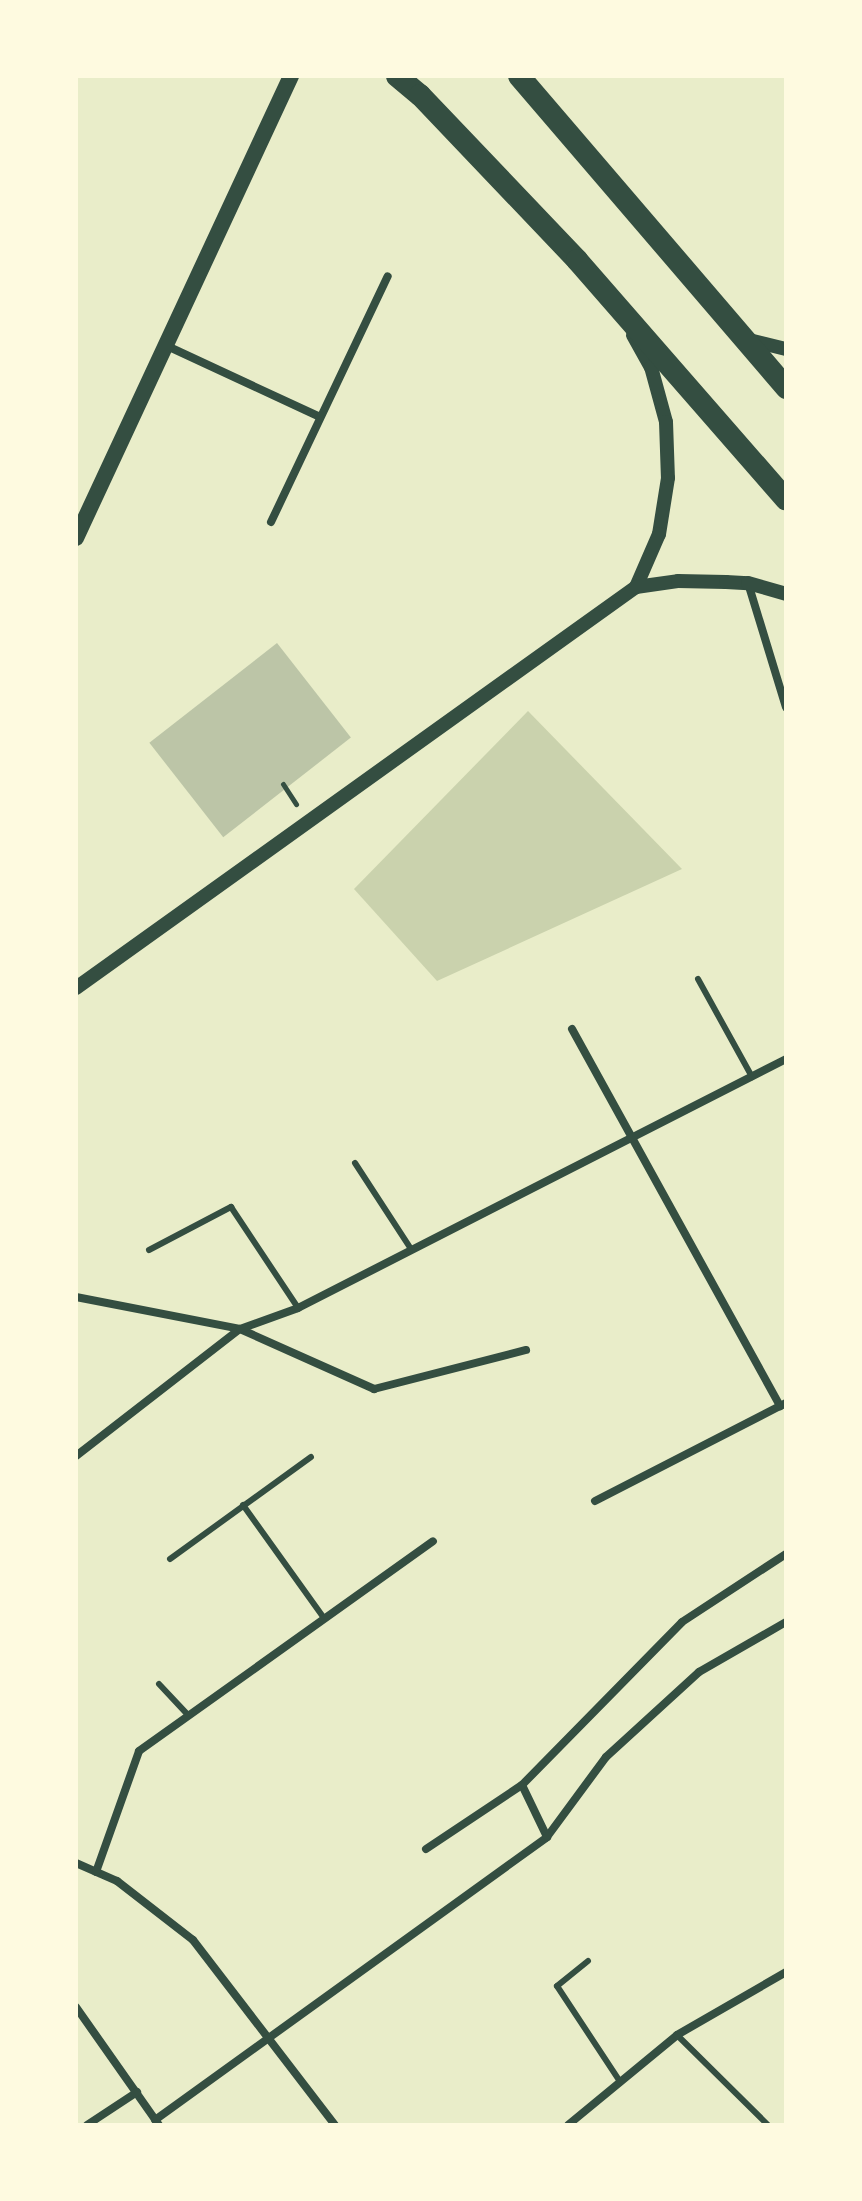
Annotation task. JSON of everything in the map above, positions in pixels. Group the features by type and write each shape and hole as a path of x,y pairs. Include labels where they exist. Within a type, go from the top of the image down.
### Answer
{"highway":[{"path":"397,76 420,95 577,260 623,317 786,500"},
{"path":"519,76 786,388"}],"main road":[{"path":"76,538 291,76"}],"street":[{"path":"271,522 388,276"},
{"path":"623,317 651,367 666,422 668,478 659,534 636,587"},
{"path":"745,339 786,349"},
{"path":"165,344 320,417"},
{"path":"76,988 636,587 678,581 748,583 786,594"},
{"path":"748,583 786,707"},
{"path":"572,1029 630,1137 783,1404 595,1501"},
{"path":"76,1456 240,1329 298,1308 786,1059"},
{"path":"76,1297 240,1329 374,1389 526,1350"},
{"path":"96,1872 139,1751 433,1541"},
{"path":"426,1849 522,1785 682,1622 786,1554"},
{"path":"76,2007 157,2122 547,1837 606,1757 699,1672 786,1622"},
{"path":"522,1785 547,1837"},
{"path":"76,1863 117,1881 193,1940 335,2125"},
{"path":"568,2125 677,2035 786,1972"},
{"path":"87,2125 137,2092"}],"lane":[{"path":"698,979 752,1077"},
{"path":"355,1163 411,1249"},
{"path":"149,1250 231,1207 298,1308"},
{"path":"170,1559 311,1457"},
{"path":"243,1505 324,1618"},
{"path":"159,1684 188,1715"},
{"path":"588,1961 557,1986 619,2080"},
{"path":"677,2035 768,2125"}],"green space":[{"path":"528,711 682,869 437,981 354,889"}],"building":[{"path":"277,643 351,738 223,837 149,743"}]}
